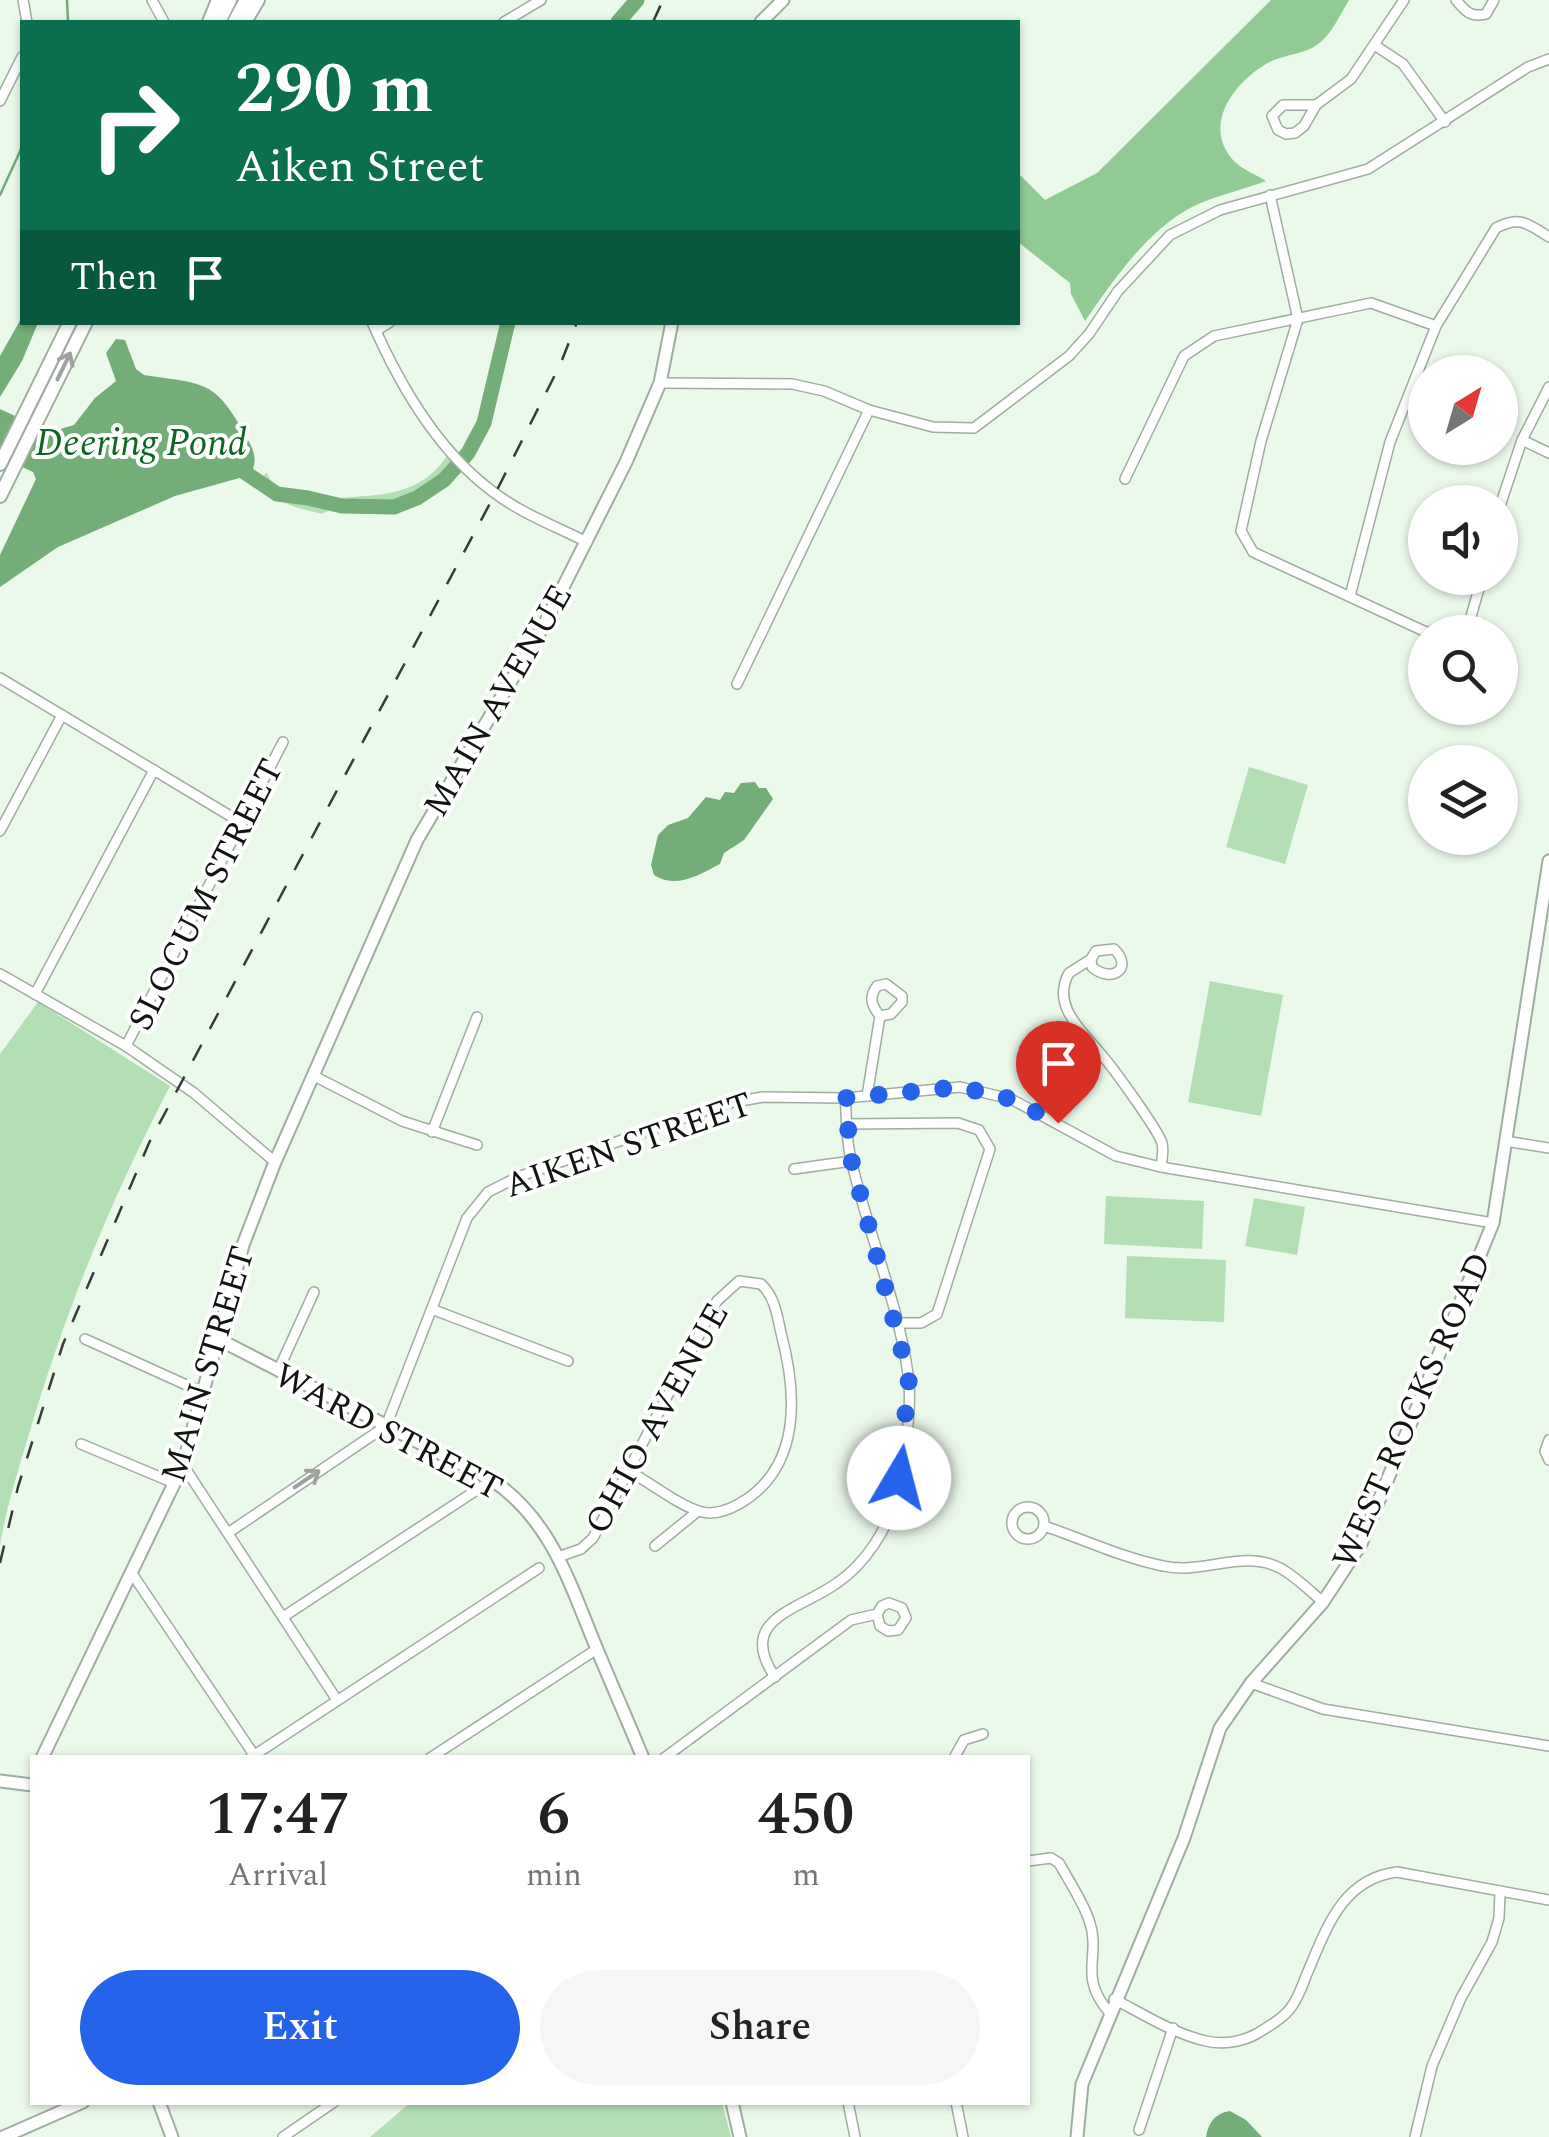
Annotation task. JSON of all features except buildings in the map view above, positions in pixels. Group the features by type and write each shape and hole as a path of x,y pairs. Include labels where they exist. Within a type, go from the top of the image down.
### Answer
{"highway":[{"path":"0,496 69,325"},
{"path":"0,464 84,325"}],"main road":[{"path":"764,20 783,0"},
{"name":"MAIN AVENUE","path":"314,1076 417,840 540,631 587,542 660,384 671,325"},
{"name":"WEST ROCKS ROAD","path":"1077,2137 1082,2084 1170,1873 1220,1728 1251,1683 1323,1602 1361,1544 1493,1222 1549,861"},
{"name":"MAIN STREET","path":"43,1755 182,1465 243,1245 314,1076"},
{"name":"WARD STREET","path":"218,1339 492,1480 528,1510 558,1557 642,1755"},
{"path":"0,1781 30,1785"},
{"path":"5,2136 76,2105"},
{"path":"160,2105 172,2137"},
{"path":"733,2105 740,2137"}],"street":[{"path":"507,20 541,0"},
{"path":"1316,105 1284,105 1272,116 1274,123 1286,134 1304,126 1316,105 1351,79 1404,0"},
{"path":"1456,0 1468,14 1478,16 1486,14 1494,0"},
{"path":"1376,46 1403,64 1444,122"},
{"path":"660,384 792,384 932,428 974,428 1069,356 1090,334 1118,291 1170,235 1220,210 1368,170 1528,67 1549,58"},
{"path":"0,101 20,61"},
{"path":"1270,195 1298,319 1261,442 1241,531 1253,552 1426,632 1449,631 1470,620 1477,595"},
{"path":"1350,596 1390,442 1436,326 1496,228 1510,220 1526,223 1549,237"},
{"path":"1125,478 1184,356 1214,336 1371,303 1436,326"},
{"path":"374,327 411,396 474,475 505,500 587,542"},
{"path":"1507,485 1522,440 1549,387"},
{"path":"737,684 869,410"},
{"path":"1522,440 1549,453"},
{"path":"0,678 242,823"},
{"path":"0,831 62,715"},
{"name":"SLOCUM STREET","path":"126,1046 283,742"},
{"path":"36,994 154,770"},
{"path":"1091,959 1068,972 1063,982 1068,1014 1153,1126 1163,1148 1161,1166"},
{"path":"0,974 126,1046 194,1092 275,1162"},
{"path":"867,1096 880,1016"},
{"path":"432,1132 477,1017"},
{"path":"314,1076 432,1132 477,1146"},
{"name":"AIKEN STREET","path":"386,1426 472,1210 488,1192 504,1182 723,1104 763,1097 846,1098 960,1087 1011,1099 1116,1156 1493,1222"},
{"path":"774,1677 764,1662 761,1641 770,1623 854,1570 884,1526 896,1498 909,1378 852,1161 846,1098"},
{"path":"848,1124 958,1123 979,1130 990,1149 938,1314 921,1323 897,1323"},
{"path":"1505,1142 1549,1148"},
{"path":"794,1169 852,1161"},
{"name":"OHIO AVENUE","path":"558,1557 590,1542 717,1301 735,1283 754,1282 771,1295 783,1338 794,1392 790,1428 780,1458 757,1490 723,1511 698,1512"},
{"path":"278,1371 314,1292"},
{"path":"434,1310 568,1361"},
{"path":"85,1339 204,1393"},
{"path":"228,1533 386,1426"},
{"path":"1549,1440 1545,1451 1549,1460"},
{"path":"81,1444 174,1482"},
{"path":"182,1465 337,1700"},
{"path":"629,1470 698,1512 654,1546"},
{"path":"283,1617 492,1480"},
{"path":"1044,1526 1160,1566 1198,1568 1246,1560 1268,1563 1283,1569 1323,1602"},
{"path":"254,1755 538,1568"},
{"path":"131,1572 251,1755"},
{"path":"668,1755 851,1620 877,1614"},
{"path":"435,1755 597,1649"},
{"path":"1251,1683 1323,1709 1549,1746"},
{"path":"956,1755 964,1740 983,1734"},
{"path":"1030,1861 1050,1858 1059,1862 1091,1924 1091,1980 1097,1998 1208,2042 1250,2038 1290,2009 1332,1916 1362,1884 1381,1874 1398,1872 1549,1900"},
{"path":"1415,2137 1432,2066 1461,1998 1492,1942 1499,1918 1500,1893"},
{"path":"1139,2130 1173,2028"},
{"path":"290,2135 330,2105"},
{"path":"849,2105 856,2137"},
{"path":"957,2105 962,2137"}],"shaded area":[{"path":"1271,0 1349,0 1323,40 1254,72 1226,106 1221,119 1224,147 1236,163 1266,181 1201,203 1175,217 1132,258 1085,321 1071,294 1070,283 1020,244 1020,175 1045,200 1097,173"},
{"path":"453,446 459,453 439,478 412,497 392,504 339,508 322,514 277,499 260,478 267,473 287,495 317,504 389,493 430,475"},
{"path":"1249,767 1308,785 1285,864 1226,847"},
{"path":"1210,981 1283,995 1261,1116 1188,1102"},
{"path":"38,1002 170,1086 128,1171 74,1300 29,1434 0,1546 0,1054"},
{"path":"1106,1196 1204,1201 1202,1249 1104,1244"},
{"path":"1254,1198 1305,1207 1297,1255 1245,1246"},
{"path":"1127,1256 1226,1260 1224,1322 1125,1318"},
{"path":"408,2105 723,2105 731,2137 370,2137"}],"water":[{"name":"Deering Pond","path":"20,321 20,325 37,325 22,361 0,397 0,356"},
{"name":"Deering Pond","path":"116,339 125,340 136,369 144,375 204,386 223,401 254,453 250,475 175,496 58,547 0,587 0,555 36,479 33,472 0,457 0,409 50,432 74,425 95,398 116,381 106,353"},
{"path":"755,782 759,788 766,788 773,799 744,840 724,853 720,864 678,881 654,875 651,865 658,835 668,825 688,818 706,797 720,800 725,792 734,793 741,783"},
{"path":"1230,2111 1246,2120 1262,2137 1206,2137 1213,2120"}],"waterway":[{"path":"67,0 68,20"},
{"path":"620,20 637,0"},
{"path":"0,195 20,151"},
{"path":"234,465 277,494 342,506 394,507 417,498 444,480 468,453 484,423 507,325"}],"railway":[{"path":"654,20 663,0"},
{"path":"0,1563 18,1487 63,1344 149,1143 495,494 576,325"}],"route":[{"path":"899,1478 909,1378 850,1155 846,1098 960,1087 1011,1099 1058,1123"}]}
